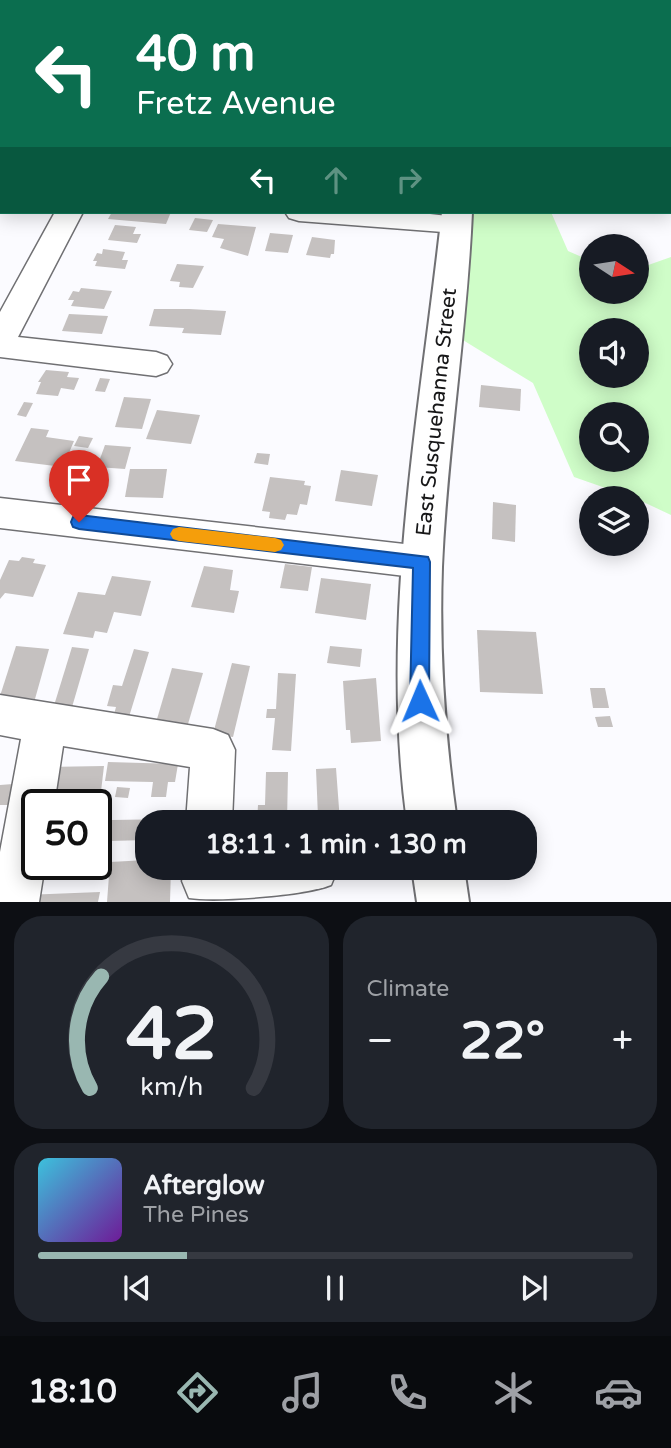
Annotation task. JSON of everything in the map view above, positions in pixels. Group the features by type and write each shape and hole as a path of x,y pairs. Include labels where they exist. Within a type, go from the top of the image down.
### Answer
{"main road":[{"name":"East Susquehanna Street","path":"430,810 422,750 419,677 422,562 456,218"},
{"path":"440,880 443,902"}],"street":[{"path":"0,341 68,214"},
{"path":"351,214 456,218"},
{"path":"0,346 156,364"},
{"path":"0,513 422,562"},
{"path":"0,715 213,750 210,810"},
{"path":"15,902 45,723"},
{"path":"206,884 233,880"}],"green space":[{"path":"457,214 552,214 568,251 579,256 579,304 649,304 649,265 671,257 671,515 649,505 649,486 600,486 574,477 533,383 445,329"}],"building":[{"path":"111,214 170,214 166,224 108,219"},
{"path":"195,218 213,220 207,232 189,230"},
{"path":"218,224 256,227 248,256 220,248 224,239 212,237"},
{"path":"115,225 136,227 133,234 141,234 137,243 108,240"},
{"path":"270,233 293,235 288,253 265,251"},
{"path":"312,237 335,240 334,254 331,254 330,258 306,255"},
{"path":"103,249 125,252 122,260 128,260 125,269 95,266 97,261 93,261 97,253 102,254"},
{"path":"177,264 204,266 193,288 179,287 180,282 170,281"},
{"path":"81,288 112,291 104,309 71,306 74,300 68,300 73,291 79,292"},
{"path":"154,309 226,311 221,335 182,333 184,328 149,326"},
{"path":"69,314 108,316 102,334 62,331"},
{"path":"46,370 69,372 67,377 79,378 74,390 61,388 58,396 36,394 41,382 38,382"},
{"path":"100,378 110,379 105,392 95,391"},
{"path":"481,385 521,389 520,411 479,407"},
{"path":"124,397 151,399 142,429 115,427"},
{"path":"24,402 33,403 26,417 17,415"},
{"path":"157,410 200,415 191,444 146,439"},
{"path":"31,428 49,430 46,437 74,441 63,467 15,461"},
{"path":"79,436 93,438 88,448 74,446"},
{"path":"105,445 131,447 125,469 97,467"},
{"path":"257,453 270,454 268,465 254,463"},
{"path":"130,469 167,469 163,498 125,497"},
{"path":"341,470 378,475 372,506 335,501"},
{"path":"270,477 305,481 304,485 311,486 307,505 300,504 297,515 287,514 285,520 269,518 270,512 262,511"},
{"path":"493,502 516,505 515,542 492,539"},
{"path":"22,557 35,559 33,563 46,565 33,597 5,593 0,599 0,580 9,560 19,561"},
{"path":"285,564 312,567 308,591 280,588"},
{"path":"204,566 233,570 230,590 239,591 234,613 191,607"},
{"path":"112,576 151,581 141,616 114,612 107,633 95,631 93,638 63,634 78,592 105,595"},
{"path":"321,578 371,584 366,620 315,613"},
{"path":"477,630 536,632 543,694 480,692"},
{"path":"16,646 49,649 35,699 0,696"},
{"path":"330,646 362,649 360,667 327,663"},
{"path":"72,647 89,649 70,714 52,712"},
{"path":"134,649 149,652 128,720 113,718 116,707 107,706 113,685 122,686"},
{"path":"232,663 250,666 233,737 213,734"},
{"path":"172,668 203,673 188,724 157,719"},
{"path":"278,673 296,674 291,751 272,750 275,718 266,718 267,709 276,709"},
{"path":"376,678 381,741 351,743 350,730 346,730 343,681"},
{"path":"590,688 605,688 609,708 593,708"},
{"path":"610,716 613,727 598,727 595,717"},
{"path":"108,762 178,764 175,782 168,782 166,797 151,797 153,782 105,781"},
{"path":"104,766 101,789 43,789 46,767"},
{"path":"336,768 339,810 318,810 316,769"},
{"path":"266,772 288,772 287,810 258,810 258,805 265,805"},
{"path":"13,784 9,805 0,805 0,785"},
{"path":"117,787 130,788 128,798 115,797"},
{"path":"112,820 135,820 135,840 112,841"},
{"path":"135,861 135,880 171,880 170,902 107,902 109,880 112,880 112,862"},
{"path":"100,892 98,902 23,902 24,895"}],"slow traffic":[{"path":"179,534 275,545"}],"route":[{"path":"79,522 422,562 420,701"}]}
